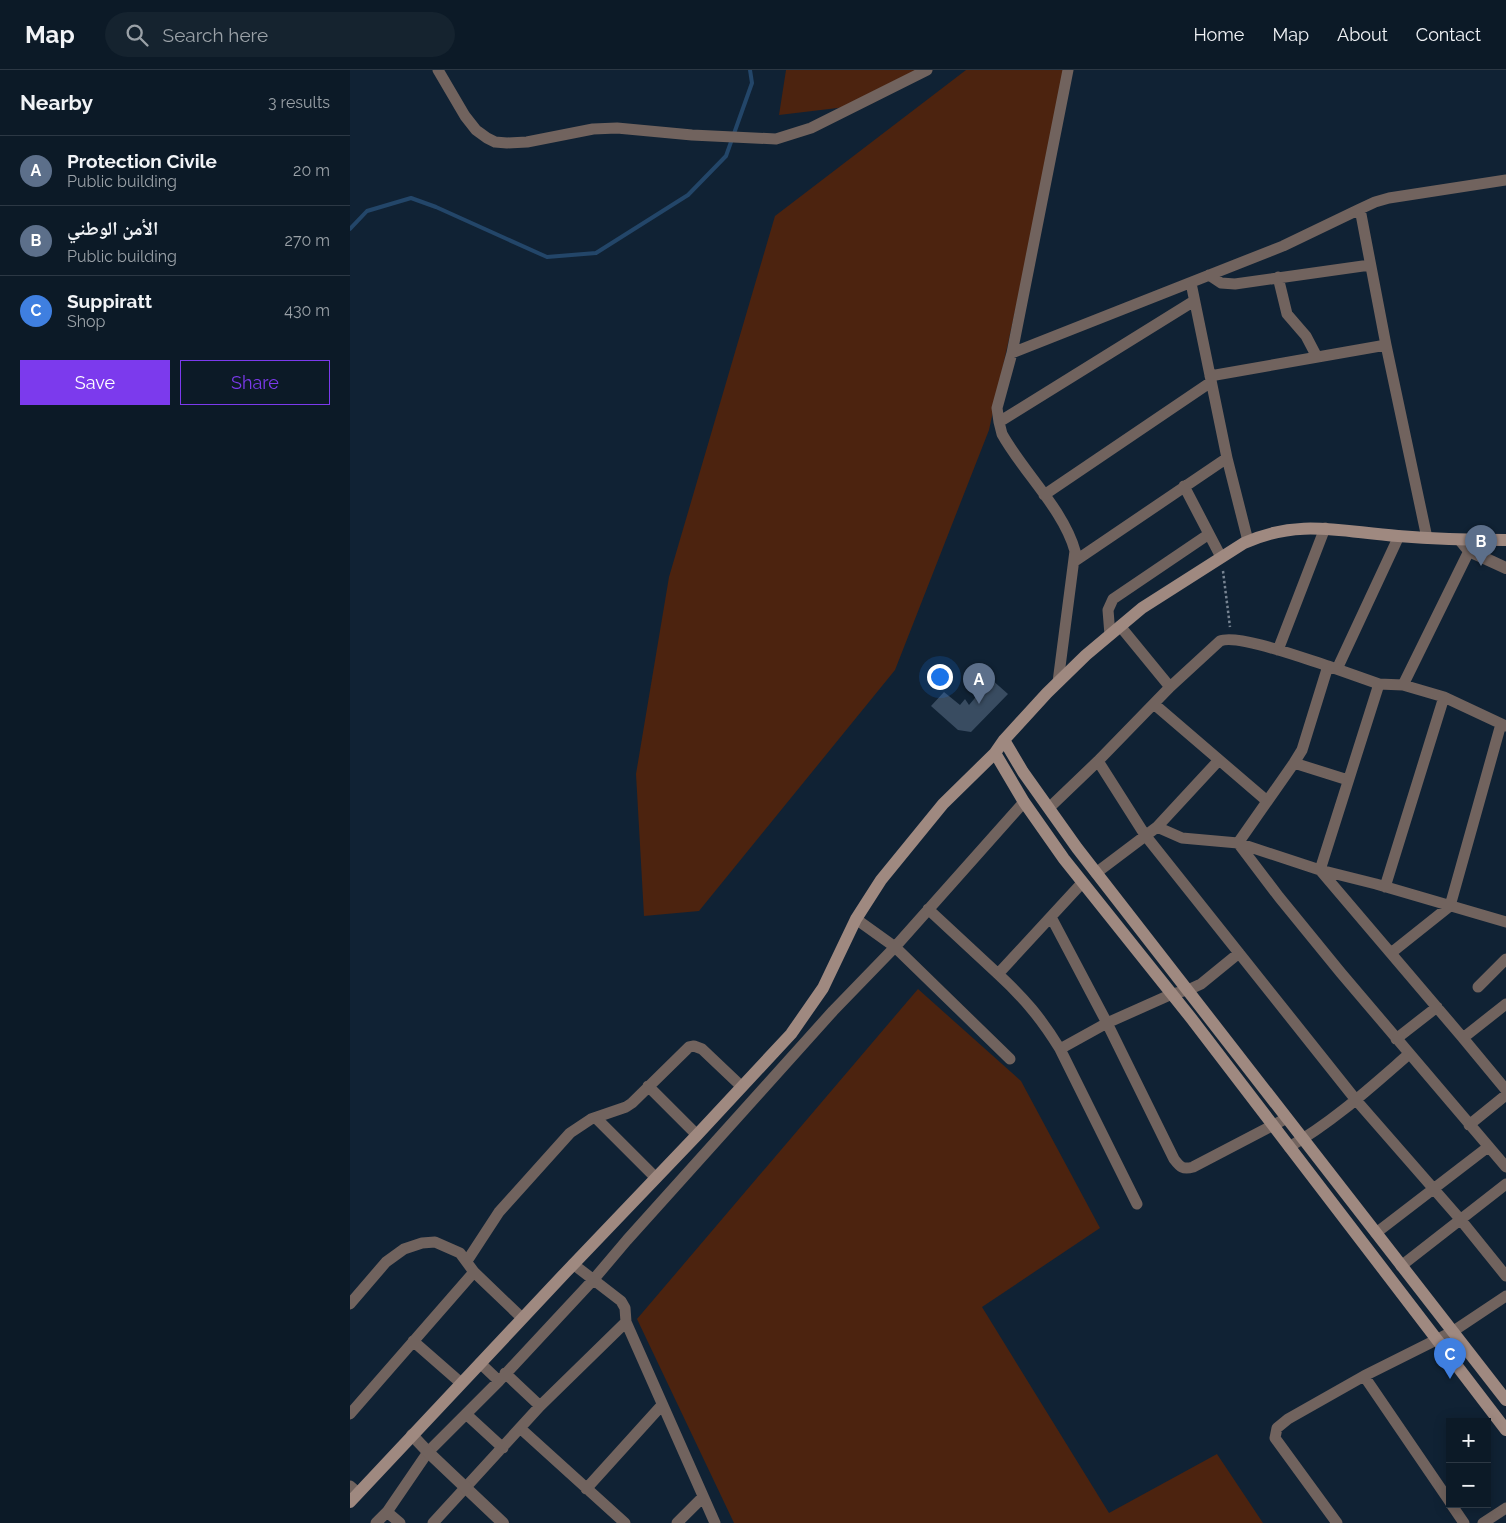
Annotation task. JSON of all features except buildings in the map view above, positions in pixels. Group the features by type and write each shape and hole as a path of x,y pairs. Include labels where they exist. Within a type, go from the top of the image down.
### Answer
{"main road":[{"path":"353,1494 412,1435 772,1054 802,1019 823,988 866,902 910,843 943,804 995,754 1004,740 1058,682 1115,630 1142,608 1248,541 1289,529 1325,528 1427,538 1506,540"},
{"path":"1004,740 1048,808 1096,873 1506,1400"},
{"path":"995,754 1024,802 1082,883 1172,994 1506,1430"},
{"path":"1064,859 1077,848"}],"street":[{"path":"438,70 465,116 476,130 495,142 527,142 608,128 765,139 787,136 811,128 927,70"},
{"path":"1058,682 1076,551 1061,520 1008,445 998,422 997,408 1012,353 1068,70"},
{"path":"1012,353 1283,246 1375,202 1389,198 1506,180"},
{"path":"1360,209 1386,345 1427,538"},
{"path":"1210,275 1221,283 1230,284 1370,264"},
{"path":"1278,277 1287,314 1306,336 1317,357"},
{"path":"1191,282 1226,458 1248,541"},
{"path":"998,422 1194,300"},
{"path":"1044,495 1210,379 1386,345"},
{"path":"1075,561 1226,458"},
{"path":"1184,486 1222,557"},
{"path":"1278,650 1325,528"},
{"path":"1170,687 1115,630 1108,610 1114,599 1209,534"},
{"path":"1238,843 1302,750 1332,668 1399,536"},
{"path":"1460,540 1469,551 1506,568"},
{"path":"1403,685 1469,551"},
{"path":"1048,808 1098,762 1170,687 1217,643 1224,639 1278,650 1379,684 1403,685 1444,697 1504,725 1450,906 1391,953"},
{"path":"1320,870 1379,684"},
{"path":"1385,887 1444,697"},
{"path":"1154,704 1267,801"},
{"path":"1096,873 1157,827 1220,760"},
{"path":"1098,762 1145,835 1356,1100 1460,1219 1506,1276"},
{"path":"1294,763 1348,780"},
{"path":"376,1523 387,1512 428,1452 594,1279 676,1184 833,1010 895,947 1024,802"},
{"path":"1157,827 1182,838 1238,843 1320,870 1506,922"},
{"path":"1238,843 1279,897 1396,1039 1506,1167"},
{"path":"1320,870 1506,1090"},
{"path":"998,974 1082,883"},
{"path":"928,909 1025,1000 1044,1023 1060,1049 1138,1204"},
{"path":"1051,917 1107,1023 1170,1152 1181,1168 1193,1167 1287,1118"},
{"path":"856,920 895,947 1010,1059"},
{"path":"1060,1049 1107,1023 1172,994 1188,990 1212,976 1239,953"},
{"path":"1478,987 1506,959"},
{"path":"1463,1038 1506,1004"},
{"path":"1396,1039 1437,1007"},
{"path":"467,1261 499,1212 570,1133 580,1125 626,1107 692,1046 702,1049 741,1086"},
{"path":"772,1054 784,1065"},
{"path":"1289,1147 1356,1100 1409,1054"},
{"path":"648,1086 697,1135"},
{"path":"1469,1125 1506,1095"},
{"path":"596,1118 656,1178"},
{"path":"1376,1233 1488,1147"},
{"path":"1401,1266 1506,1184"},
{"path":"350,1304 386,1262 404,1249 414,1245 435,1242 460,1253 474,1272 522,1318"},
{"path":"573,1264 621,1301 625,1308 626,1322 715,1523"},
{"path":"350,1414 474,1272"},
{"path":"1337,1523 1275,1438 1277,1428 1288,1419 1364,1376 1452,1332 1506,1297"},
{"path":"433,1523 540,1406 626,1322"},
{"path":"413,1341 461,1383"},
{"path":"480,1363 540,1406"},
{"path":"1364,1376 1446,1497"},
{"path":"586,1489 662,1405"},
{"path":"466,1414 503,1448"},
{"path":"520,1428 624,1523"},
{"path":"412,1435 503,1523"},
{"path":"676,1523 703,1497"},
{"path":"1454,1508 1464,1523"},
{"path":"1483,1523 1506,1508"},
{"path":"387,1512 400,1523"}],"path":[{"path":"1222,557 1231,639"}],"shaded area":[{"path":"786,70 933,70 871,104 779,115"},
{"path":"966,70 1068,70 989,430 895,670 699,911 644,916 636,774 669,577 775,216"},
{"path":"918,989 1021,1081 1100,1228 982,1307 1109,1513 1217,1454 1263,1523 734,1523 637,1319"}],"waterway":[{"path":"350,229 367,211 411,198 436,207 547,257 596,253 688,195 726,156 752,83 750,70"}],"place":[{"name":"الأمن الوطني","path":"1481,566"},
{"name":"Protection Civile","path":"979,704"},
{"name":"Suppiratt","path":"1450,1379"}]}
